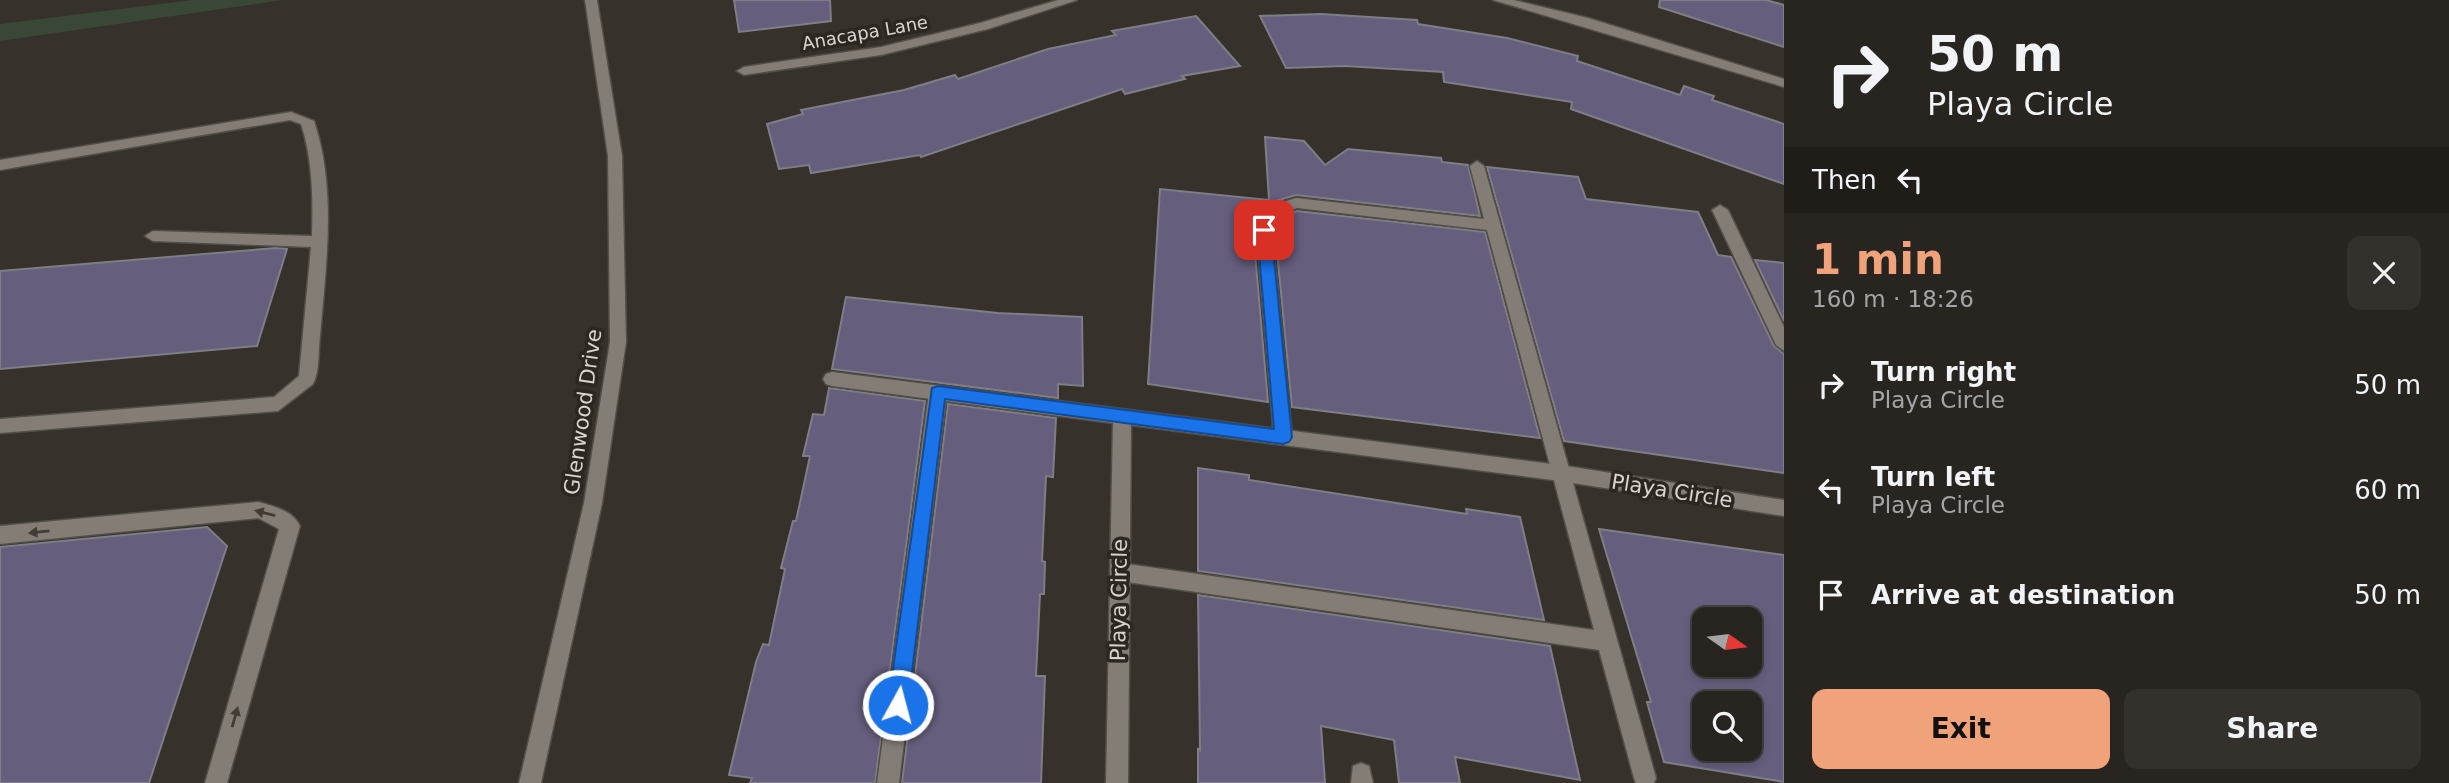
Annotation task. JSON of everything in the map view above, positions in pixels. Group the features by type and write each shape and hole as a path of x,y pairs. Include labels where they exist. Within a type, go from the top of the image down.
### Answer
{"street":[{"name":"Glenwood Drive","path":"530,783 593,503 618,342 615,156 591,0"},
{"name":"Anacapa Lane","path":"744,71 881,51 984,26 1071,0"},
{"path":"1499,0 1584,21 1784,83"},
{"path":"0,164 291,116 307,121 313,134 320,200 307,379 278,404 0,426"},
{"path":"1477,166 1605,641 1645,778"},
{"path":"1283,437 1264,230 1275,210 1296,203 1491,225"},
{"path":"1720,210 1784,345"},
{"path":"153,236 317,242"},
{"name":"Playa Circle","path":"832,379 1560,473 1784,508"},
{"path":"888,783 938,392"},
{"name":"Playa Circle","path":"1117,783 1122,416"},
{"path":"0,536 258,510 275,514 290,526 216,783"},
{"path":"1120,572 1605,641"}],"green space":[{"path":"193,0 283,0 0,41 0,24"}],"building":[{"path":"734,0 830,0 831,21 739,32"},
{"path":"1660,0 1766,0 1784,5 1784,47 1659,7"},
{"path":"1321,14 1417,20 1418,24 1507,38 1578,56 1577,61 1680,95 1684,86 1714,96 1712,100 1784,124 1784,184 1571,109 1572,102 1444,82 1443,72 1345,66 1286,68 1260,16"},
{"path":"1196,16 1240,66 1182,76 1185,79 1125,94 1122,89 921,157 920,155 811,173 809,165 779,169 767,124 803,114 801,110 904,90 955,75 958,79 1048,49 1116,35 1112,31"},
{"path":"1265,137 1304,141 1325,165 1348,149 1441,158 1442,162 1468,165 1480,216 1296,195 1269,203 1253,230 1268,402 1148,384 1160,189 1269,200"},
{"path":"1487,167 1578,177 1586,199 1698,212 1718,255 1731,257 1774,346 1784,354 1784,473 1564,441"},
{"path":"1297,211 1485,232 1540,438 1292,407 1275,231 1283,216"},
{"path":"287,249 257,346 0,369 0,271"},
{"path":"1755,260 1784,263 1784,321"},
{"path":"846,297 998,313 1082,317 1083,386 1058,384 1058,398 832,369"},
{"path":"829,388 925,401 875,783 750,783 752,778 729,775 756,662 763,644 769,645 785,569 781,568 793,521 796,521 810,456 803,456 813,414 824,415"},
{"path":"948,404 1056,418 1053,477 1046,476 1042,561 1045,562 1044,594 1040,594 1036,676 1045,676 1041,783 902,783"},
{"path":"1198,468 1249,475 1249,480 1467,514 1466,509 1520,517 1544,620 1198,571"},
{"path":"207,527 227,546 149,783 0,783 0,547"},
{"path":"1599,529 1784,555 1784,782 1664,762 1647,702 1651,702"},
{"path":"1198,595 1550,646 1580,780 1455,757 1460,783 1399,783 1394,740 1321,726 1325,783 1198,783"}],"route":[{"path":"898,705 938,392 1283,437 1264,230"}]}
